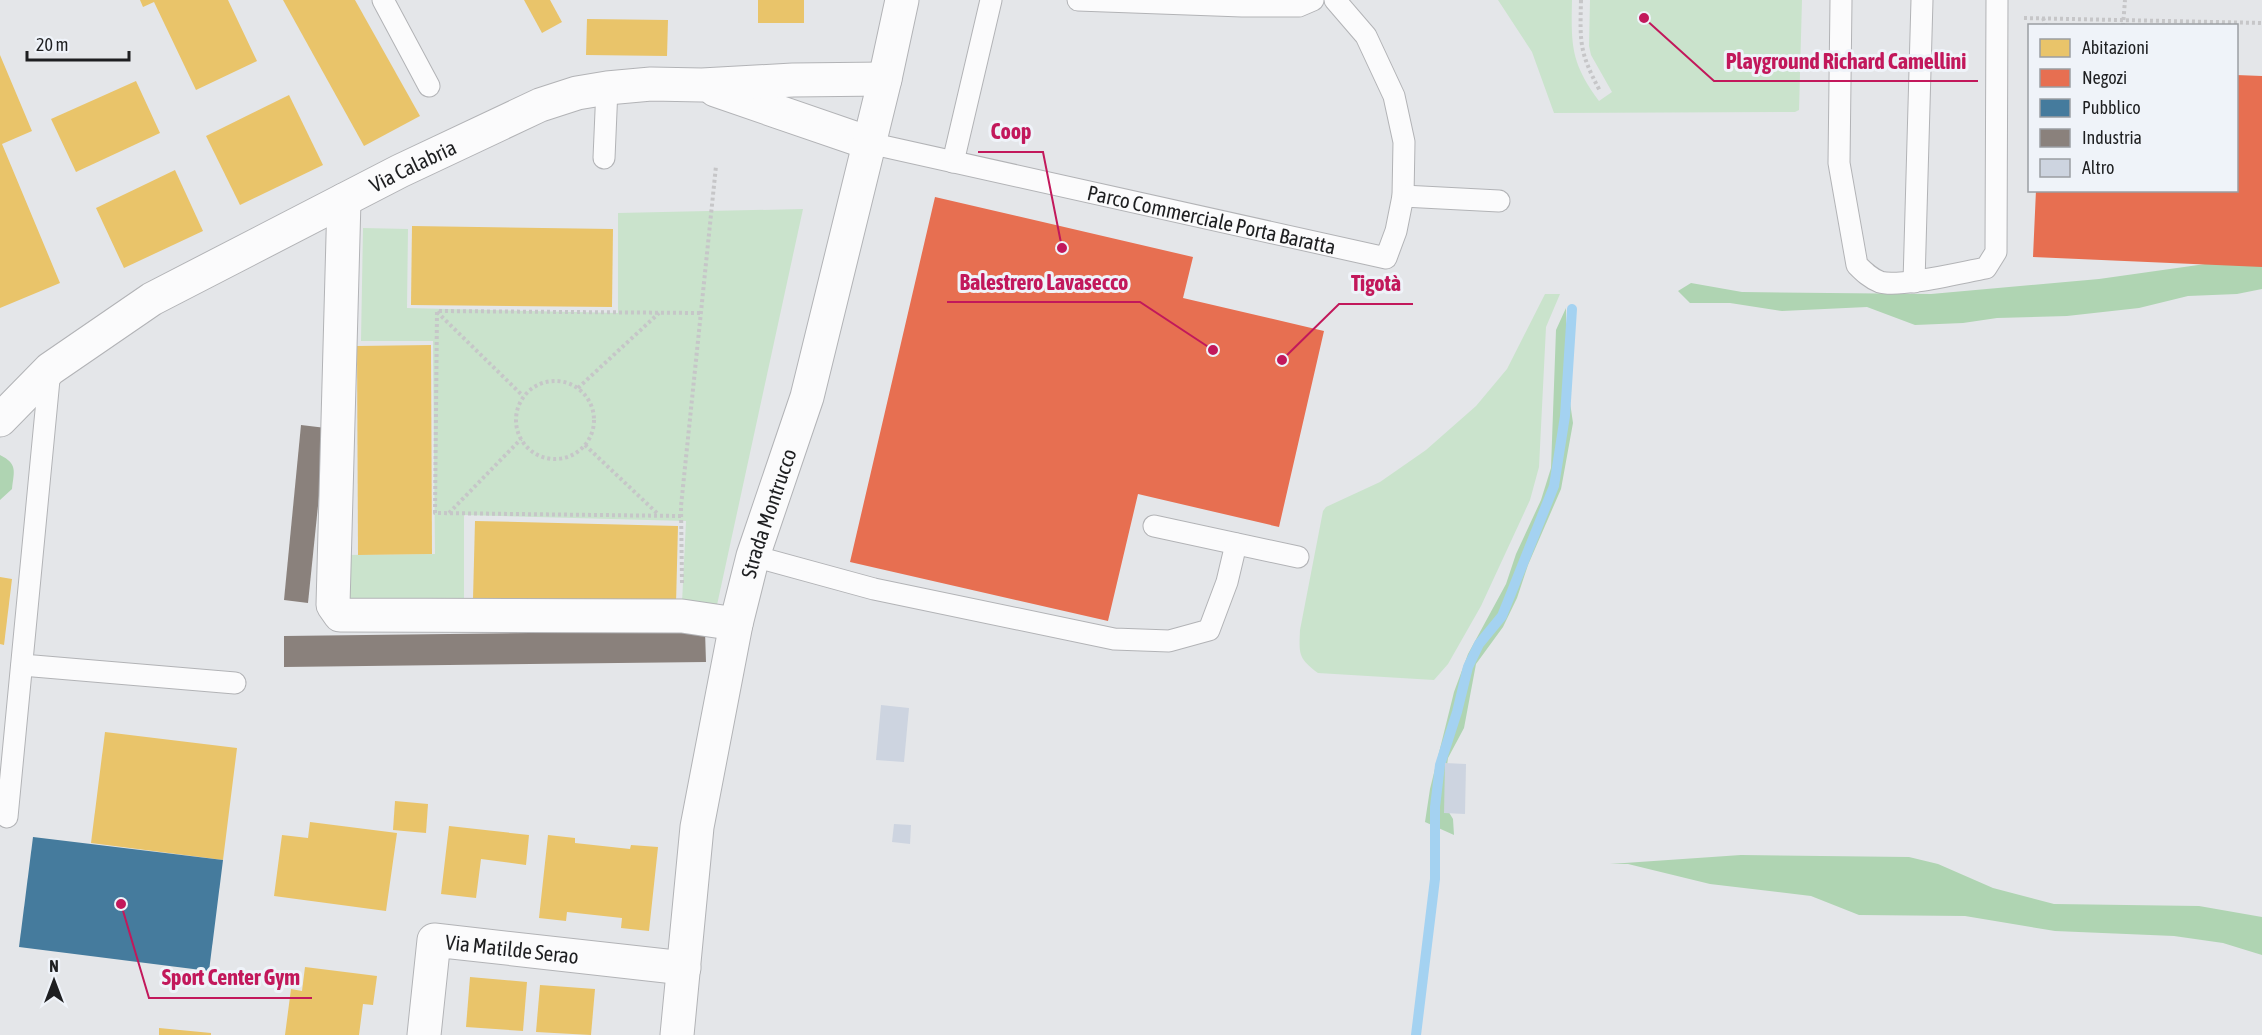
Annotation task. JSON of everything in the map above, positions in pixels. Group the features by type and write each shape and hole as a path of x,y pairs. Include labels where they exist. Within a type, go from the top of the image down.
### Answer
{"street":[{"name":"Strada Montrucco","path":"677,1035 697,827 736,624 753,556 807,397 885,79 902,0"},
{"name":"Via Calabria","path":"0,420 50,369 152,299 400,171 540,105 577,93 651,84 702,86 793,80 885,79"},
{"path":"702,86 869,143"},
{"path":"344,200 333,605 340,615 682,616 736,624"},
{"name":"Via Matilde Serao","path":"424,1035 434,940 684,968"}],"lane":[{"path":"382,0 429,86"},
{"path":"953,162 991,0"},
{"path":"1078,0 1242,6 1299,6 1313,0"},
{"name":"Parco Commerciale Porta Baratta","path":"869,143 1386,258 1396,231 1403,195 1404,142 1394,96 1366,36 1335,0"},
{"path":"1841,0 1839,163 1857,265 1868,276 1882,283 1914,282 1986,268 1996,252 1997,8"},
{"path":"1914,282 1922,0"},
{"path":"604,158 607,88"},
{"path":"1403,195 1499,201"},
{"path":"7,817 50,369"},
{"path":"1154,526 1298,557"},
{"path":"753,556 874,589 1114,639 1169,641 1209,630 1227,582 1236,544"},
{"path":"22,666 236,683"}],"path":[{"path":"1581,0 1582,52 1586,65 1600,91"},
{"path":"2123,24 2125,0"},
{"path":"1997,8 2043,18 2262,23"},
{"path":"2043,18 2045,24"},
{"path":"2087,24 2090,19"},
{"path":"682,616 681,516 716,166"},
{"path":"437,311 700,313"},
{"path":"437,311 435,513 681,516"},
{"path":"437,311 523,396"},
{"path":"578,388 660,312"},
{"path":"555,380 567,382 578,388 586,395 594,415 594,426 585,445 564,458 551,459 539,456 528,449 521,439 516,417 523,396 543,382 555,380"},
{"path":"449,513 521,439"},
{"path":"585,445 659,516"}],"green space":[{"path":"1498,0 1572,0 1575,54 1583,76 1599,101 1612,92 1591,55 1589,46 1590,0 1802,0 1799,110 1795,112 1554,113 1532,52"},
{"path":"803,209 717,605 682,603 686,521 464,515 464,603 346,602 346,555 435,554 433,341 361,341 363,228 408,229 407,308 618,313 618,213"},
{"path":"2262,256 2262,289 2237,294 2188,296 2139,308 2067,316 1997,318 1963,323 1915,325 1867,307 1782,311 1730,303 1690,303 1678,291 1691,283 1742,292 1931,294 2099,279"},
{"path":"1545,294 1560,294 1546,327 1539,467 1530,500 1481,606 1448,664 1434,680 1318,673 1301,655 1300,630 1323,511 1326,507 1380,482 1426,450 1476,406 1507,369"},
{"path":"1566,308 1566,375 1573,423 1561,489 1503,627 1476,664 1464,728 1448,758 1446,773 1445,806 1453,819 1454,835 1425,822 1430,789 1454,692 1468,654 1506,584 1516,554 1541,500 1551,468 1556,330"},
{"path":"0,455 10,462 14,473 12,489 0,500"},
{"path":"1741,855 1909,857 1938,864 1993,888 2054,904 2199,906 2262,917 2262,955 2223,943 2174,936 2055,931 1965,916 1859,915 1811,896 1710,884 1628,864 1610,864"}],"building: Abitazioni":[{"path":"140,0 228,0 257,61 196,90 154,2 143,7"},
{"path":"283,0 355,0 420,116 364,146"},
{"path":"524,0 550,0 562,22 542,33"},
{"path":"758,0 804,0 804,23 758,23"},
{"path":"587,19 668,20 667,56 586,55"},
{"path":"0,55 32,131 2,144 60,283 0,308"},
{"path":"136,81 160,133 76,172 51,119"},
{"path":"289,95 323,165 240,205 206,136"},
{"path":"175,170 203,231 124,268 96,208"},
{"path":"412,226 613,229 612,307 411,305"},
{"path":"431,345 432,554 358,555 357,346"},
{"path":"475,521 678,526 676,604 473,599"},
{"path":"0,577 12,579 4,645 0,644"},
{"path":"105,732 237,748 223,860 91,843"},
{"path":"395,801 428,804 426,833 393,830"},
{"path":"310,822 397,833 386,911 274,896 282,835 308,838"},
{"path":"449,826 529,835 526,865 481,859 476,898 441,894"},
{"path":"548,835 575,838 575,843 630,849 631,845 658,847 649,931 621,928 622,918 567,912 566,921 539,918"},
{"path":"305,967 377,976 373,1005 363,1004 359,1035 285,1035 291,989 302,991"},
{"path":"470,977 527,982 523,1031 466,1027"},
{"path":"540,985 595,989 591,1035 536,1032"},
{"path":"159,1028 211,1033 211,1035 159,1035"}],"building: Negozi":[{"path":"2238,75 2262,76 2262,267 2033,257 2036,192 2238,192"},
{"path":"935,197 1193,257 1183,298 1324,331 1279,527 1138,494 1108,621 850,562"}],"building: Pubblico":[{"path":"33,837 223,860 209,971 19,947"}],"building: Industria":[{"path":"301,425 326,428 308,603 284,600"},
{"path":"705,631 706,662 284,667 284,636"}],"building: Altro":[{"path":"881,705 909,708 904,762 876,760"},
{"path":"1445,763 1466,764 1465,814 1444,813"},
{"path":"894,824 911,825 910,844 892,842"}],"waterway":[{"path":"1416,1035 1435,879 1435,807 1440,765 1468,667 1479,644 1502,616 1554,486 1565,416 1572,309"}],"place":[{"name":"Playground Richard Camellini","path":"1644,18"},
{"name":"Coop","path":"1062,248"},
{"name":"Balestrero Lavasecco","path":"1213,350"},
{"name":"Tigotà","path":"1282,360"},
{"name":"Sport Center Gym","path":"121,904"}]}
